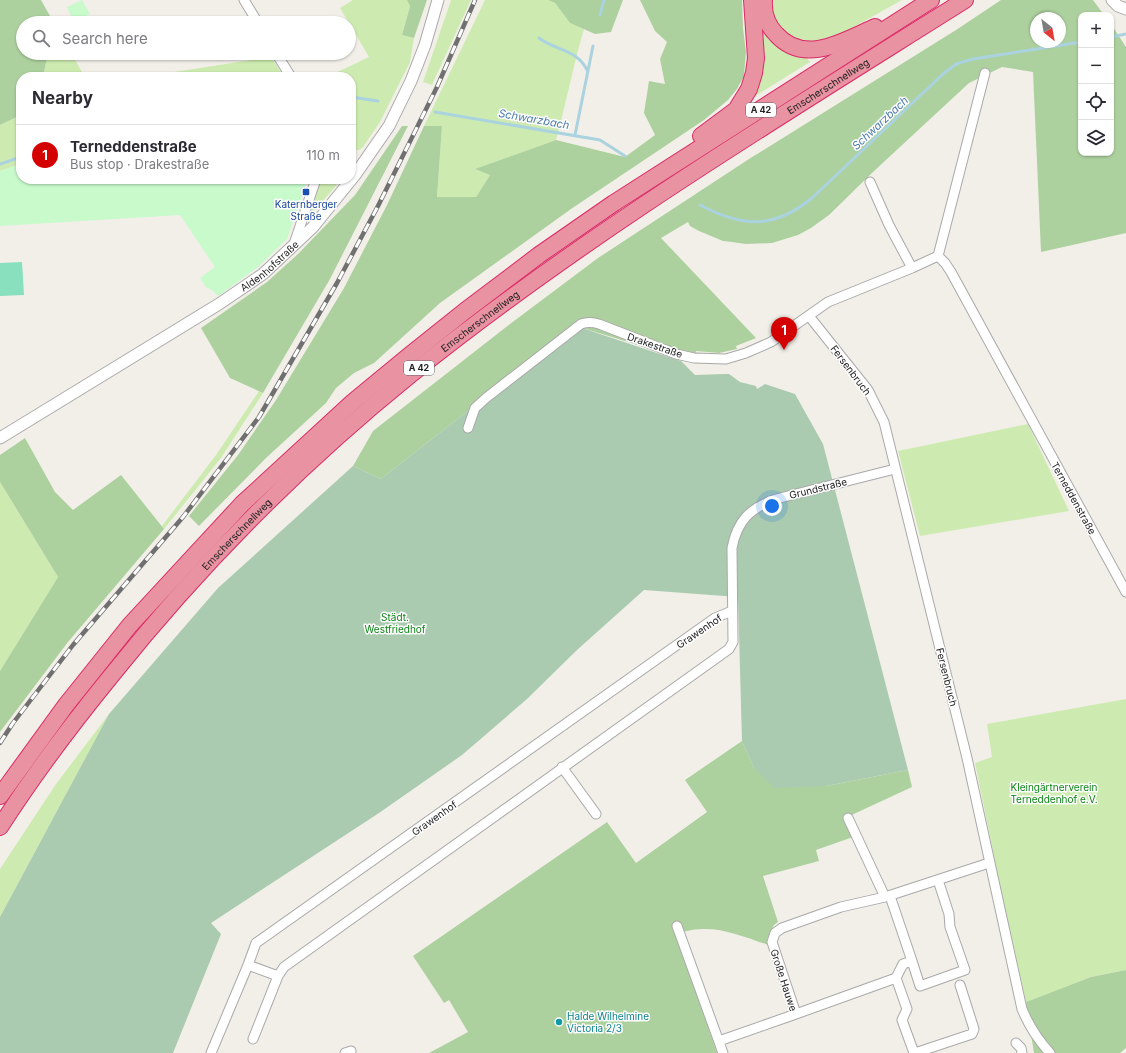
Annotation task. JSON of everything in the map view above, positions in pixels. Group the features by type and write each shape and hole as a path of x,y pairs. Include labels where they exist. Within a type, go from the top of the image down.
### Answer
{"highway":[{"path":"614,203 638,179 698,139 736,110 749,89 754,73 756,58 752,0"},
{"path":"764,0 766,18 773,31 781,40 790,46 809,51 820,50 907,16"},
{"name":"Emscherschnellweg","path":"0,796 66,704 130,625 242,504 353,402 410,355 533,260 614,203 931,0"},
{"name":"Emscherschnellweg","path":"0,827 20,795 80,714 143,636 199,574 255,516 364,414 456,339 569,256 705,166 965,0"}],"street":[{"path":"244,0 254,16"},
{"name":"Aldenhofstraße","path":"356,169 389,126 411,81 425,45 438,0"},
{"path":"1112,0 1115,4 1123,8 1126,19"},
{"path":"280,60 288,72"},
{"path":"938,256 985,73"},
{"path":"870,182 912,268"},
{"path":"294,246 314,184"},
{"name":"Aldenhofstraße","path":"0,438 219,304 263,274 313,227 345,184"},
{"name":"Drakestraße","path":"468,428 475,408 486,398 585,323 592,322 599,324 676,354 694,358 726,359 746,354 771,342 828,302 938,256"},
{"name":"Terneddenstraße","path":"938,256 951,272 1126,592"},
{"name":"Fersenbruch","path":"809,316 868,390 884,422 967,758 1022,1009 1038,1040 1050,1053"},
{"name":"Grundstraße","path":"732,611 732,548 734,537 740,524 752,511 764,503 776,499 895,468"},
{"name":"Grawenhof","path":"210,1053 256,943 715,618 732,611 733,642 729,649 284,967 278,976 253,1039"},
{"path":"562,767 596,814"},
{"path":"848,818 888,897 920,986 965,970 950,927 949,914 938,880"},
{"name":"Große Hauwe","path":"719,1041 796,1014 772,942 775,933 782,928 841,907 888,897 989,863"},
{"path":"677,926 723,1053"},
{"path":"796,1014 896,978 903,964 912,961"},
{"path":"248,965 278,976"},
{"path":"896,978 907,1009 902,1020 915,1053 972,1034 974,1029 960,985"},
{"path":"1016,1043 1021,1048 1022,1053"}],"green space":[{"path":"0,0 41,0 50,16 16,16 16,60 47,60 44,72 16,72 16,117 0,125"},
{"path":"82,0 90,14 86,16 71,16 67,7"},
{"path":"353,0 407,0 410,5 402,35 414,38 410,62 380,122 363,147 359,150 356,150 356,72 338,72 369,57 356,35 356,16 345,16 340,8"},
{"path":"407,0 427,0 414,38 402,35 410,6"},
{"path":"451,0 471,0 432,85 423,82"},
{"path":"485,0 548,0 555,3 570,23 584,29 556,140 476,169 490,175 476,197 437,197 442,126 424,126"},
{"path":"548,0 623,0 611,32 595,34 570,23 555,3"},
{"path":"640,0 742,0 746,52 744,76 737,89 728,100 704,120 571,209 440,303 374,363 354,373 336,388 326,403 266,458 199,526 189,516 238,455 276,400 344,288 387,205 424,126 442,126 437,197 476,197 490,175 475,169 556,140 625,157 655,135 644,113 649,81 665,84 660,59 667,42 655,31"},
{"path":"770,0 902,0 843,33 823,41 810,43 787,37 772,18"},
{"path":"1001,0 1093,0 1102,12 1078,12 1078,156 1114,156 1114,29 1126,47 1126,233 1041,252 1033,72 1002,67 969,83 829,215 798,235 772,243 746,244 723,241 699,231 690,226 688,222 661,238 756,338 736,346 737,349 719,353 696,351 693,362 576,326 381,479 353,466 373,431 510,324 598,258 749,159 956,30"},
{"path":"762,26 766,33 780,48 792,54 807,58 810,62 752,98"},
{"path":"47,60 75,60 82,72 44,72"},
{"path":"252,60 273,60 281,72 174,72"},
{"path":"16,117 16,166 0,171 0,125"},
{"path":"402,126 408,126 330,279 263,393 230,378 201,328 267,282 298,254 355,195"},
{"path":"16,166 16,184 306,184 287,239 258,267 218,296 206,287 200,278 215,267 180,215 0,226 0,171"},
{"path":"319,184 336,184 335,187 307,219"},
{"path":"22,262 24,295 0,296 0,263"},
{"name":"Städt. Westfriedhof","path":"576,326 681,361 695,375 729,374 740,382 756,386 757,389 765,384 795,394 823,444 908,770 826,786 774,788 754,768 742,741 738,597 644,590 577,650 527,699 462,755 379,813 211,923 221,934 173,1053 0,1053 0,917 109,714 218,588 353,466 381,479"},
{"path":"259,391 263,393 221,458 164,529 162,526 216,455"},
{"path":"1028,424 1069,511 920,536 898,451"},
{"path":"25,438 55,492 73,510 121,475 164,529 68,642 0,732 0,671 58,577 0,482 0,455"},
{"path":"0,482 58,577 0,671"},
{"name":"Kleingärtnerverein Terneddenhof e.V.","path":"1126,699 1126,970 1091,977 1026,1002 975,763 992,757 987,724"},
{"path":"109,714 0,917 0,869 56,784"},
{"path":"742,741 754,768 826,786 908,770 912,787 843,819 853,837 816,850 819,861 763,876 778,922 774,925 767,939 768,945 719,930 699,929 675,934 717,1053 429,1053 468,1032 449,1000 444,1003 413,956 607,822 636,863 707,812 685,780"},
{"path":"1126,970 1126,1048 1120,1053 1034,1053 1026,1002 1091,977"}],"waterway":[{"path":"600,15 604,0"},
{"name":"Schwarzbach","path":"1114,36 1126,34"},
{"path":"539,38 572,54 583,63 587,70"},
{"name":"Schwarzbach","path":"700,205 730,218 744,221 757,222 784,216 812,198 943,74 956,64 973,59 1078,42"},
{"path":"575,135 593,46"},
{"name":"Schwarzbach","path":"356,98 378,101"},
{"name":"Schwarzbach","path":"435,112 600,140 625,156"},
{"name":"Schwarzbach","path":"0,164 16,159"}],"railway":[{"path":"0,743 13,723 73,645 183,517 259,417 337,283 378,206 437,87 475,0"}],"place":[{"name":"Katernberger Straße","path":"306,192"},
{"name":"Terneddenstraße","path":"784,350"},
{"name":"Halde Wilhelmine Victoria 2/3","path":"559,1022"}]}
